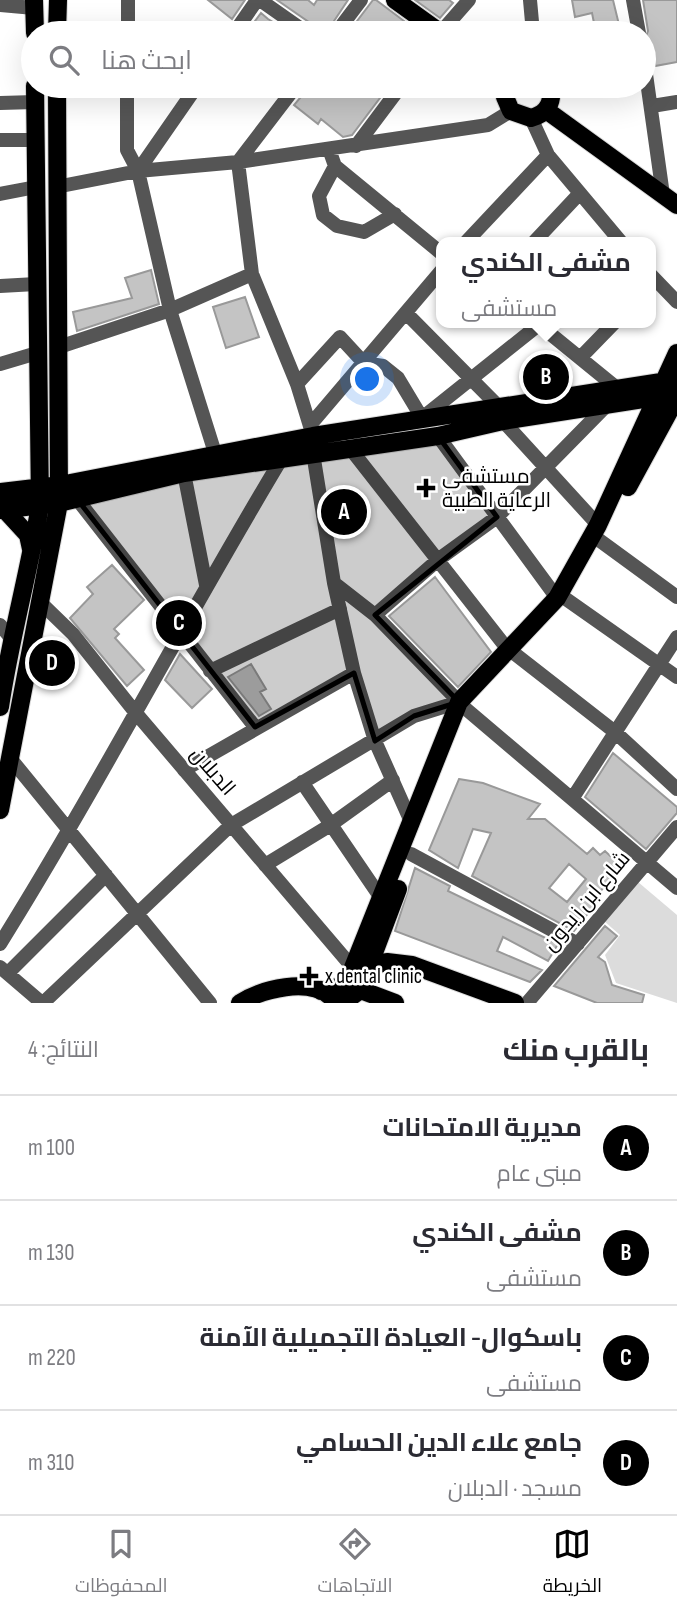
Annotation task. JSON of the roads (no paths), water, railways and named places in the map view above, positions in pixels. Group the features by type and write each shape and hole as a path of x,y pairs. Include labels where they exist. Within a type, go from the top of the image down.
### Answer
{"main road":[{"path":"57,21 58,0"},
{"path":"395,0 424,21"},
{"path":"0,707 4,632 32,555 40,497 35,98"},
{"path":"0,810 59,494 57,98"},
{"path":"505,98 511,111 538,114 670,200"},
{"path":"538,114 551,98"},
{"path":"360,968 382,898 463,706 561,599 672,398 677,353"},
{"path":"32,555 28,535 2,510 40,497 215,453 422,418 501,414 613,396 672,398"},
{"path":"59,494 77,499 184,474 282,458 312,438 349,447 438,436 501,414"},
{"path":"0,492 40,497"},
{"path":"349,993 411,854 463,706"},
{"path":"360,968 387,962 412,965 515,1003"},
{"path":"379,1000 374,979 376,972 387,962"},
{"path":"240,1003 276,989 328,997 349,993 395,1003"}],"street":[{"path":"128,0 128,21"},
{"path":"243,21 258,0 289,21"},
{"path":"345,21 361,0"},
{"path":"451,21 469,0"},
{"path":"530,0 533,21"},
{"path":"633,0 637,21"},
{"path":"0,5 34,4"},
{"path":"0,103 21,98"},
{"path":"127,98 127,150 138,171 170,310 215,453"},
{"path":"138,171 189,98"},
{"path":"287,98 238,162 252,274 297,384 312,438 334,583 354,673 374,741 412,824"},
{"path":"356,146 392,98"},
{"path":"651,98 670,200"},
{"path":"652,106 677,102"},
{"path":"56,187 138,171 238,162 488,125 511,111"},
{"path":"538,114 548,155 617,237"},
{"path":"0,140 35,141"},
{"path":"330,149 335,166 436,249"},
{"path":"472,237 548,155"},
{"path":"335,166 319,196 323,215 337,226 364,232 395,214"},
{"path":"0,194 36,187"},
{"path":"539,237 580,193"},
{"path":"59,347 170,310 252,274"},
{"path":"312,438 364,363 436,277"},
{"path":"656,283 677,302"},
{"path":"0,286 36,284"},
{"path":"406,313 471,377 599,533 677,597"},
{"path":"297,384 340,337 364,363 383,366 398,378 422,418 533,328"},
{"path":"374,615 439,559 497,517 548,468 613,396 581,357 545,328"},
{"path":"581,357 609,328"},
{"path":"0,364 37,353"},
{"path":"438,436 561,599 677,677"},
{"path":"349,447 512,652 615,732 677,789"},
{"path":"0,944 70,831 179,632 282,458"},
{"path":"184,474 206,585"},
{"path":"77,499 255,727"},
{"path":"334,583 374,615 463,706 677,888"},
{"name":"الدبلان","path":"40,602 73,634 135,712 265,865 360,968"},
{"path":"210,671 340,609"},
{"path":"572,799 677,637"},
{"path":"184,770 255,727 354,673"},
{"path":"106,875 4,970 42,1003 231,825 414,716 463,706"},
{"path":"10,758 210,1003"},
{"path":"265,865 329,826 393,780"},
{"path":"302,782 329,826 382,898"},
{"name":"شارع ابن زيدون","path":"527,1003 677,827"},
{"path":"411,854 578,944"}],"place":[{"name":"مشفى الكندي","path":"546,377"},
{"name":"مستشفى الرعاية الطبية","path":"426,488"},
{"name":"مديرية الامتحانات","path":"344,512"},
{"name":"باسكوال- العيادة التجميلية الآمنة","path":"179,623"},
{"name":"جامع علاء الدين الحسامي","path":"52,663"},
{"name":"x dental clinic","path":"309,976"}]}
